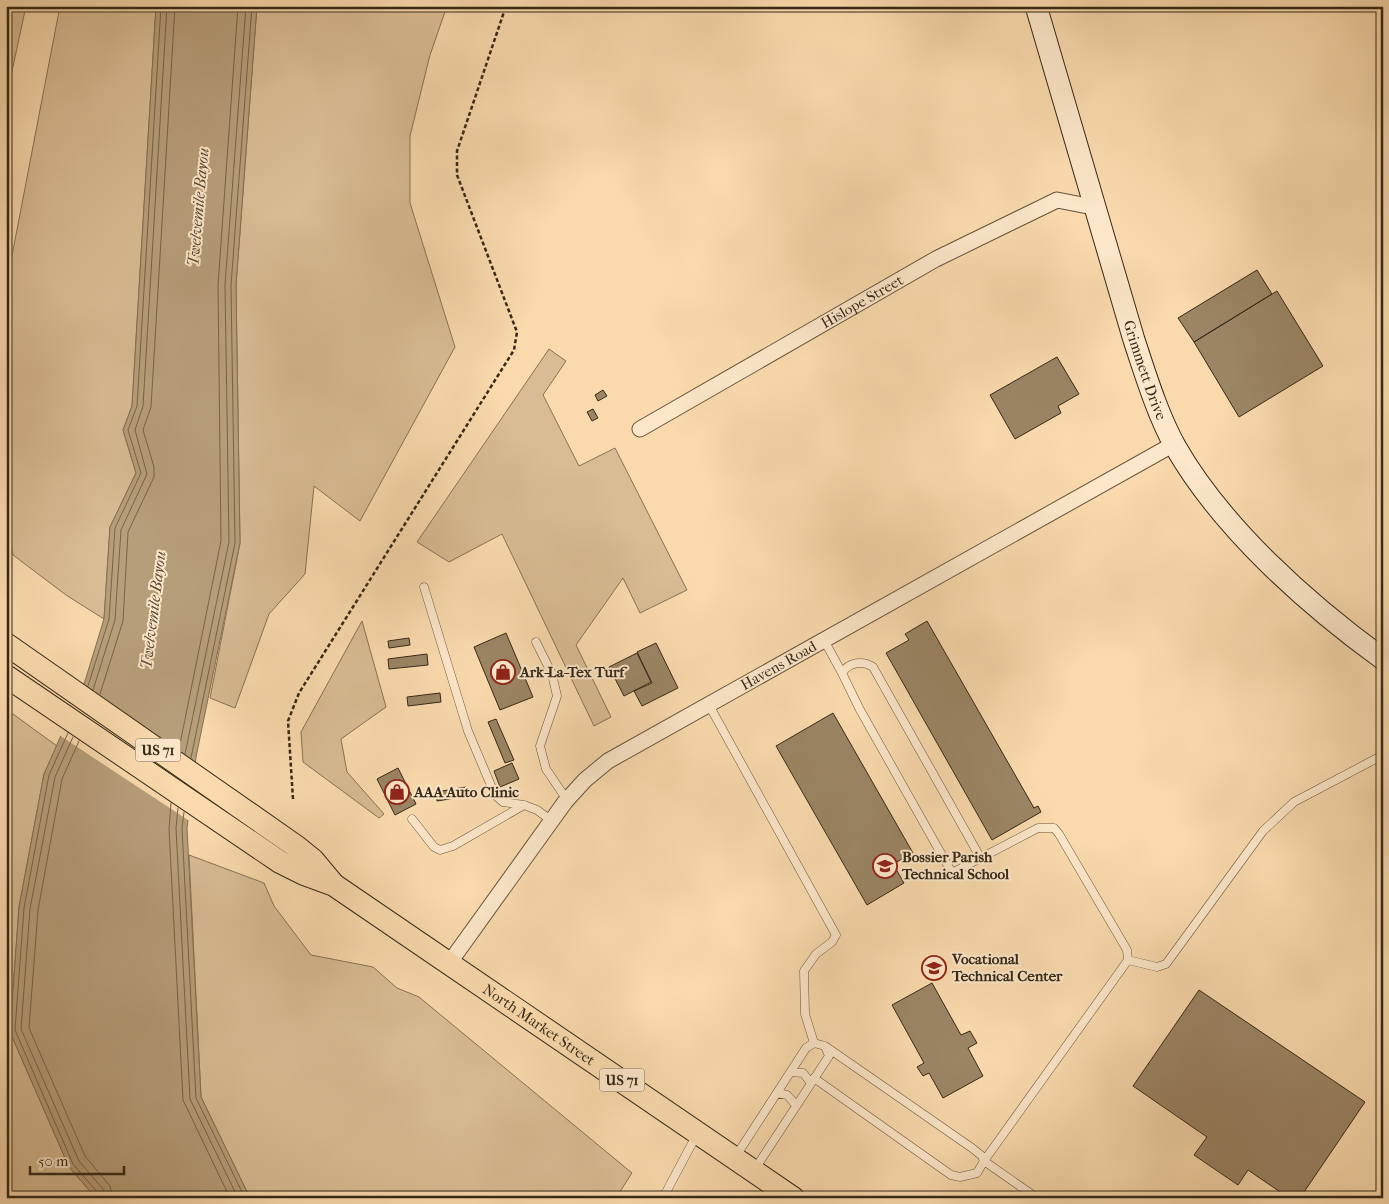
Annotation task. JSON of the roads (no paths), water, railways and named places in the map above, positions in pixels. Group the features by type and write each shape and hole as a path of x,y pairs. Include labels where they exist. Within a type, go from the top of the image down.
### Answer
{"main road":[{"name":"Grimmett Drive","path":"1036,6 1140,357 1174,444 1199,482 1256,550 1332,620 1383,658"},
{"name":"North Market Street","path":"13,649 297,847 313,860 334,885"},
{"name":"North Market Street","path":"12,680 280,862 304,874 334,885 450,962 794,1198"}],"street":[{"name":"Hislope Street","path":"640,429 944,254 1057,200 1094,207"},
{"name":"Havens Road","path":"450,962 568,800 585,780 608,761 1174,444"}],"lane":[{"path":"424,587 468,731 494,795 503,802 524,805 537,810 552,821"},
{"path":"791,1072 803,1073 951,1174 960,1177 977,1173 1128,960 1127,950 1054,828 1038,828 980,856 952,873 859,708 824,640"},
{"path":"536,642 552,674 557,696 540,746 546,769 568,800"},
{"path":"842,673 847,667 856,663 869,664 873,667 980,856"},
{"path":"708,705 836,935 832,942 816,954 804,971 805,1014 814,1043"},
{"path":"1128,960 1157,967 1166,964 1263,831 1294,802 1383,755"},
{"path":"412,819 434,848 440,850 461,842 524,805"},
{"path":"735,1158 806,1048 814,1043 825,1046 972,1148 982,1156 984,1161 1037,1198"},
{"path":"754,1171 829,1056 825,1046"},
{"path":"777,1094 787,1095 796,1105"},
{"path":"663,1198 698,1133"}],"water":[{"name":"Twelvemile Bayou","path":"156,6 257,6 236,285 240,543 196,757 187,828 201,1097 250,1198 96,1198 69,1167 10,1032 19,907 44,774 85,681 104,619 110,527 136,473 123,430 132,406"}],"place":[{"name":"Ark-La-Tex Turf","path":"503,672"},
{"name":"AAA Auto Clinic","path":"397,792"},
{"name":"Bossier Parish Technical School","path":"885,866"},
{"name":"Vocational Technical Center","path":"934,968"}]}
